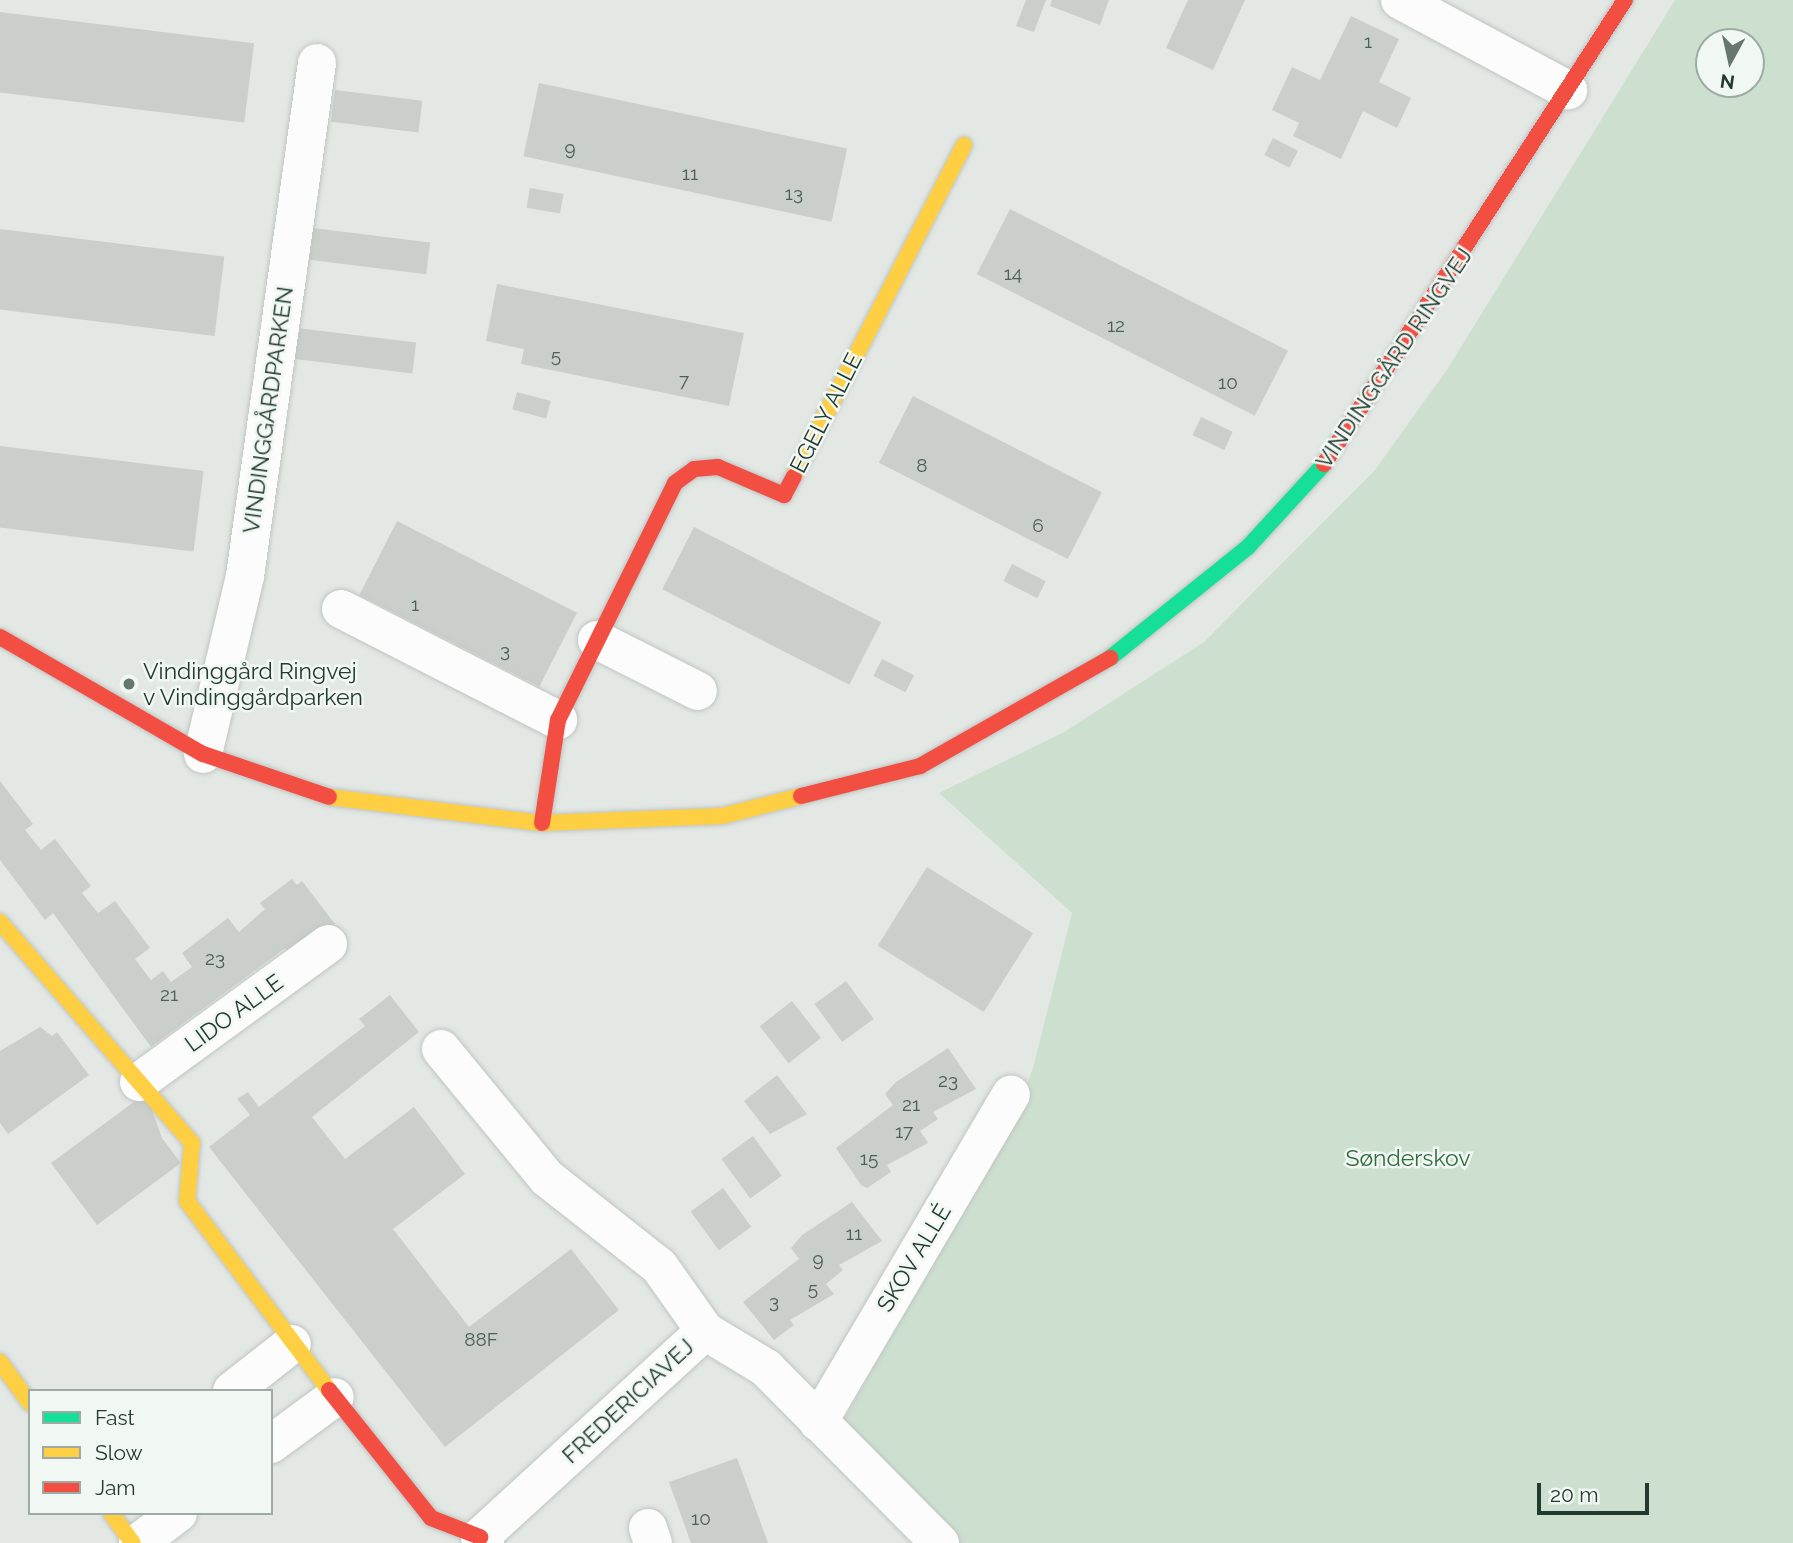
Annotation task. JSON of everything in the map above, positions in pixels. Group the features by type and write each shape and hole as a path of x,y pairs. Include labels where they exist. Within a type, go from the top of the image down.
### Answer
{"street":[{"path":"1400,0 1568,90"},
{"name":"VINDINGGÅRD RINGVEJ","path":"0,637 203,754 323,796 542,823 722,816 920,766 1046,700 1146,635 1248,547 1328,460 1625,0"},
{"name":"VINDINGGÅRDPARKEN","path":"203,754 245,576 317,63"},
{"name":"EGELY ALLE","path":"542,823 558,720 674,483 694,469 718,467 784,495 964,145"},
{"path":"341,609 558,720"},
{"path":"597,640 698,691"},
{"path":"0,922 139,1082"},
{"name":"LIDO ALLE","path":"139,1082 328,944"},
{"name":"FREDERICIAVEJ","path":"139,1082 192,1143 187,1201 292,1344 431,1518 482,1540 705,1331 659,1266 547,1178 441,1049"},
{"name":"SKOV ALLÉ","path":"818,1422 1011,1095"},
{"path":"705,1331 766,1368 940,1543"},
{"path":"235,1389 292,1344"},
{"path":"0,1362 28,1400"},
{"path":"273,1442 335,1396"},
{"path":"112,1515 136,1543 175,1515"}],"green space":[{"name":"Sønderskov","path":"1675,0 1793,0 1793,1543 955,1543 840,1426 1010,1131 1033,1068 1072,913 939,793 1064,732 1204,642 1375,470 1448,368"}],"building":[{"path":"1026,0 1046,0 1034,32 1016,26"},
{"path":"1052,0 1109,0 1100,25 1050,6"},
{"path":"1188,0 1245,0 1213,70 1166,48"},
{"path":"0,12 254,43 244,123 0,93"},
{"path":"1351,16 1399,39 1379,82 1411,98 1397,128 1363,111 1341,159 1293,136 1299,123 1272,110 1292,67 1320,80"},
{"path":"539,83 847,148 832,222 523,156"},
{"path":"335,90 422,101 418,132 331,122"},
{"path":"1273,138 1298,151 1289,168 1264,155"},
{"path":"530,188 563,194 560,214 527,208"},
{"path":"1010,209 1288,351 1255,416 977,274"},
{"path":"313,228 430,242 426,274 309,260"},
{"path":"0,229 224,257 215,336 0,310"},
{"path":"497,284 744,333 729,406 521,364 524,349 486,341"},
{"path":"297,328 416,343 412,373 293,359"},
{"path":"517,392 551,401 546,418 512,409"},
{"path":"913,396 1102,492 1068,559 879,463"},
{"path":"1201,417 1233,432 1224,450 1193,435"},
{"path":"0,446 203,471 194,551 0,528"},
{"path":"397,521 577,613 539,687 359,595"},
{"path":"694,527 881,622 849,685 662,589"},
{"path":"1012,564 1046,581 1037,598 1003,581"},
{"path":"882,659 914,675 905,692 873,676"},
{"path":"0,781 33,824 25,830 41,850 55,839 91,886 82,893 98,913 115,901 150,948 135,959 151,980 163,971 171,982 192,967 182,953 228,918 239,932 265,909 260,903 292,879 297,885 302,881 335,924 292,957 285,948 151,1047 53,913 45,920 0,860"},
{"path":"927,867 1033,933 984,1012 878,946"},
{"path":"846,981 874,1019 842,1042 814,1004"},
{"path":"390,995 419,1032 312,1117 345,1159 414,1107 465,1174 393,1229 469,1327 571,1249 619,1310 445,1447 209,1147 250,1115 237,1099 248,1092 259,1107 365,1026 359,1019"},
{"path":"792,1001 821,1038 789,1063 760,1026"},
{"path":"40,1027 52,1036 57,1032 89,1075 8,1134 0,1123 0,1051"},
{"path":"948,1048 976,1089 933,1112 938,1119 920,1131 928,1143 887,1165 891,1172 867,1188 861,1185 836,1148 893,1105 885,1094 896,1082"},
{"path":"777,1075 807,1114 770,1134 744,1101"},
{"path":"146,1093 162,1138 181,1163 97,1225 51,1163"},
{"path":"753,1136 782,1176 750,1199 721,1159"},
{"path":"723,1188 751,1227 719,1250 691,1212"},
{"path":"852,1202 882,1241 839,1265 843,1270 826,1284 834,1294 790,1320 794,1325 774,1340 743,1302 799,1259 791,1248 802,1235"},
{"path":"737,1458 768,1543 691,1543 669,1482"}],"traffic: fast":[{"path":"1110,658 1248,547 1324,464"}],"traffic: slow":[{"path":"794,476 964,145"},
{"path":"329,797 542,823 722,816 801,796"},
{"path":"0,922 192,1143 187,1201 329,1390"},
{"path":"0,1362 28,1400"},
{"path":"112,1515 133,1543"}],"traffic: jam":[{"path":"1324,464 1625,0"},
{"path":"542,823 558,720 675,483 694,469 718,467 784,495 794,476"},
{"path":"0,637 203,754 329,797"},
{"path":"801,796 920,766 1110,658"},
{"path":"329,1390 431,1518 480,1537"}],"place":[{"name":"Vindinggård Ringvej v Vindinggårdparken","path":"129,684"}]}
